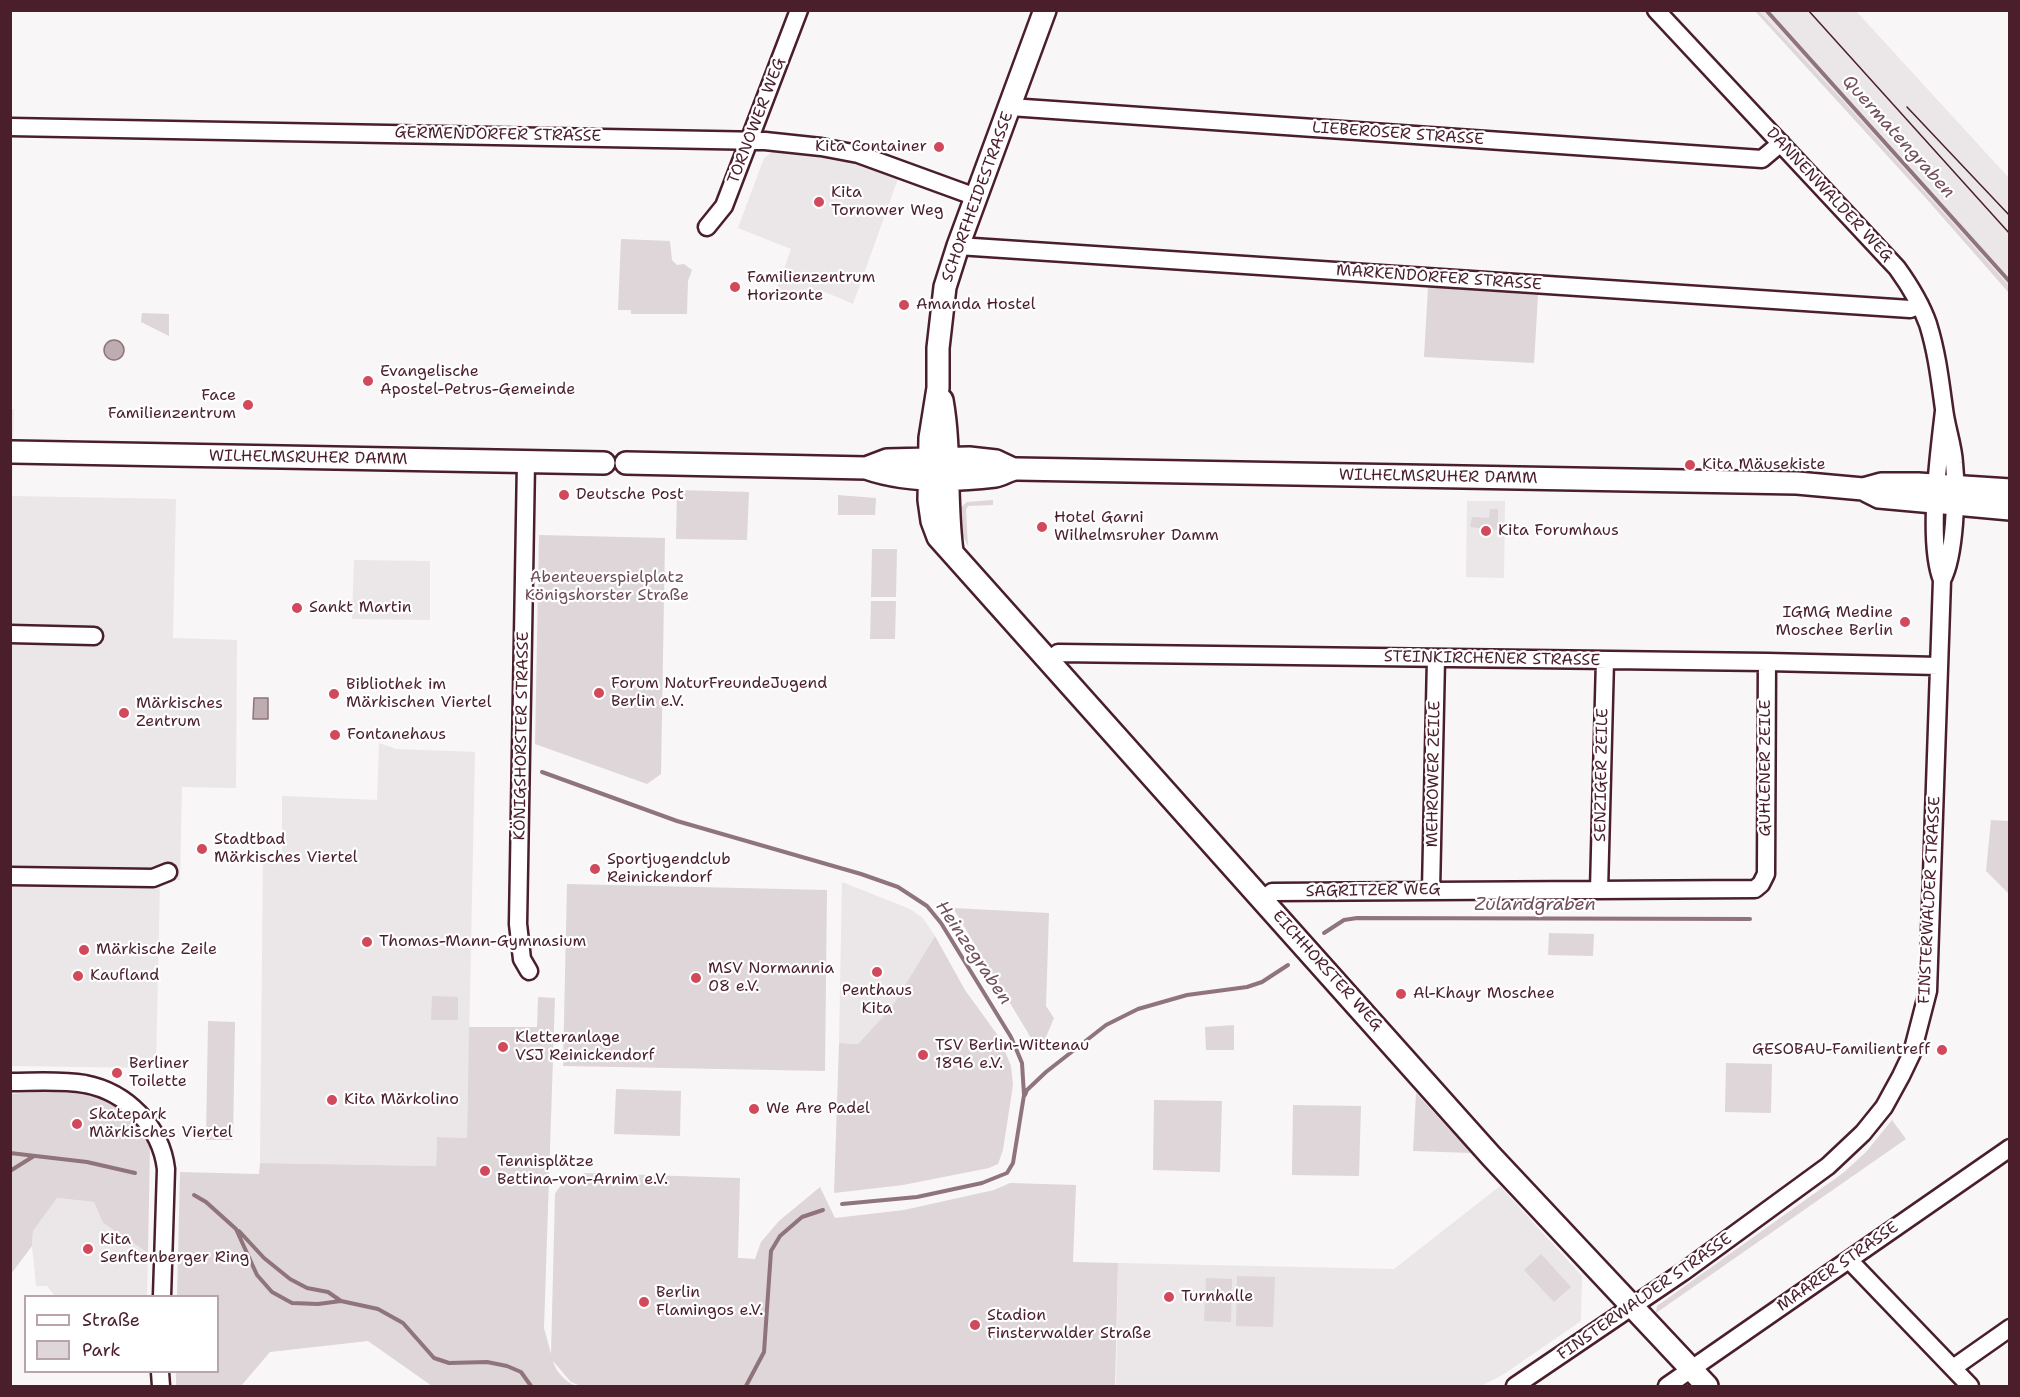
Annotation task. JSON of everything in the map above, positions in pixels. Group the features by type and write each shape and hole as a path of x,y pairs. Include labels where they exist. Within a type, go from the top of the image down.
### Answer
{"main road":[{"name":"SCHORFHEIDESTRASSE","path":"938,468 945,420 938,388 938,348 945,287 958,246 1046,10"},
{"name":"WILHELMSRUHER DAMM","path":"13,452 604,463"},
{"name":"WILHELMSRUHER DAMM","path":"626,464 866,468 887,460 938,468 996,460 1013,469 1797,483 1863,489 1879,497 2010,490"},
{"name":"EICHHORSTER WEG","path":"938,468 929,500 932,521 938,537 1485,1149 1707,1386"},
{"name":"WILHELMSRUHER DAMM","path":"1946,495 2010,509"}],"street":[{"name":"TORNOWER WEG","path":"707,227 724,206 799,10"},
{"name":"DANNENWALDER WEG","path":"1656,10 1897,268 1920,304 1941,376 1944,411 1954,463 1946,495"},
{"name":"LIEBEROSER STRASSE","path":"1010,107 1762,159 1782,143"},
{"name":"GERMENDORFER STRASSE","path":"10,127 751,140 821,147 858,154 976,197"},
{"name":"MARKENDORFER STRASSE","path":"958,246 1910,309 1920,304"},
{"name":"KÖNIGSHORSTER STRASSE","path":"526,462 518,924 522,959 529,972"},
{"name":"FINSTERWALDER STRASSE","path":"1515,1386 1683,1272 1828,1166 1863,1133 1884,1107 1901,1076 1912,1053 1928,991 1942,580 1938,569 1935,526 1946,495"},
{"path":"10,634 94,636"},
{"name":"STEINKIRCHENER STRASSE","path":"1049,661 1058,653 1938,666"},
{"name":"MEHROWER ZEILE","path":"1431,890 1436,659"},
{"name":"SENZIGER ZEILE","path":"1599,890 1605,660"},
{"name":"GUHLENER ZEILE","path":"1766,874 1767,662"},
{"path":"10,876 153,878 168,872"},
{"name":"SAGRITZER WEG","path":"1263,900 1272,892 1755,889 1761,884 1766,874"},
{"path":"10,1082 94,1086 122,1099 140,1114 155,1132 164,1154 166,1169 162,1295"},
{"name":"MAARER STRASSE","path":"1667,1386 2010,1148"},
{"path":"1849,1260 1970,1386"},
{"path":"1953,1368 2010,1328"}],"shaded area":[{"path":"1759,11 1856,11 2009,178 2009,286 1846,104"},
{"name":"Kita Tornower Weg","path":"776,149 819,154 899,176 853,304 825,292 775,294 791,249 738,228 764,158"},
{"path":"114,340 121,343 124,350 121,357 114,360 107,357 104,350 107,343"},
{"name":"Märkisches Zentrum","path":"11,409 14,409 12,496 176,499 173,638 237,640 236,788 182,787 180,880 160,880 156,1068 11,1066"},
{"name":"Kita Forumhaus","path":"1467,501 1505,501 1504,578 1466,577"},
{"path":"354,560 430,561 430,620 352,619"},
{"path":"254,698 268,698 268,719 253,719"},
{"name":"Thomas-Mann-Gymnasium","path":"379,743 396,749 475,752 467,1138 437,1137 436,1166 260,1163 263,853 282,853 282,796 377,800"},
{"name":"Penthaus Kita","path":"842,882 910,909 923,918 935,936 891,1008 858,1044 839,1043"},
{"path":"1500,1186 1582,1276 1581,1321 1504,1374 1481,1386 1116,1386 1118,1263 1394,1269"},
{"name":"Kita Senftenberger Ring","path":"57,1198 94,1202 103,1223 148,1253 147,1295 54,1295 47,1286 36,1286 32,1246 33,1231"}],"green space":[{"path":"1755,11 1759,11 1846,104 2009,286 2009,293 1924,196"},
{"path":"621,239 670,241 672,260 677,265 684,264 692,270 688,281 687,314 631,314 631,310 618,310"},
{"path":"1428,287 1538,295 1534,363 1424,357"},
{"path":"142,313 169,314 169,336 141,322"},
{"path":"677,490 749,492 747,540 676,539"},
{"path":"838,495 876,498 875,515 838,515"},
{"path":"993,500 993,505 968,506 966,510 968,546 961,532 958,510 967,502"},
{"path":"1490,509 1498,509 1498,530 1470,527 1472,517 1489,518"},
{"name":"Forum NaturFreundeJugend Berlin e.V.","path":"539,535 665,538 661,774 647,784 535,744"},
{"path":"872,549 897,549 896,597 871,597"},
{"path":"871,601 896,601 895,639 870,639"},
{"path":"1991,820 2009,821 2009,894 1986,871"},
{"name":"MSV Normannia 08 e.V.","path":"567,884 827,890 825,1071 563,1066"},
{"path":"953,908 1049,913 1046,1006 1054,1018 1043,1044 1034,1043"},
{"path":"1549,933 1594,934 1593,956 1548,955"},
{"name":"TSV Berlin-Wittenau 1896 e.V.","path":"935,936 965,990 999,1037 1011,1066 1013,1085 1003,1150 998,1164 989,1168 903,1185 834,1193 839,1043 858,1044 891,1008"},
{"path":"432,996 458,997 458,1020 431,1020"},
{"path":"538,997 555,998 544,1328 551,1354 555,1194 571,1178 585,1173 740,1178 738,1258 755,1259 761,1242 779,1221 820,1187 835,1218 904,1210 994,1190 1010,1183 1076,1185 1073,1262 1118,1263 1115,1386 581,1386 571,1382 553,1361 562,1376 576,1386 432,1386 368,1341 270,1352 241,1386 176,1386 176,1373 219,1373 219,1295 177,1295 180,1172 259,1174 260,1163 436,1166 437,1137 467,1138 469,1027 537,1027"},
{"path":"208,1021 235,1022 233,1140 206,1140"},
{"path":"1234,1025 1234,1050 1206,1050 1205,1027"},
{"path":"1726,1063 1772,1064 1771,1113 1725,1112"},
{"path":"616,1089 681,1091 680,1136 614,1134"},
{"path":"73,1093 104,1099 129,1114 140,1127 150,1145 148,1253 103,1223 94,1202 57,1198 33,1231 32,1246 11,1274 11,1094"},
{"path":"1416,1093 1471,1153 1413,1151"},
{"path":"1154,1100 1222,1101 1220,1172 1153,1170"},
{"path":"1293,1105 1361,1106 1359,1176 1292,1175"},
{"path":"1892,1120 1906,1139 1656,1313 1657,1306 1843,1173 1866,1152"},
{"path":"1541,1254 1571,1287 1554,1302 1524,1270"},
{"path":"1237,1276 1275,1277 1273,1327 1236,1326"},
{"path":"1206,1278 1232,1279 1231,1322 1204,1321"}],"waterway":[{"name":"Quermatengraben","path":"1766,10 2010,282"},
{"name":"Heinzegraben","path":"542,772 677,821 861,874 898,887 927,906 941,923 1011,1037 1022,1063 1024,1095 1013,1163 1007,1173 982,1183 917,1197 842,1204"},
{"name":"Zulandgraben","path":"1324,933 1344,920 1357,918 1750,919"},
{"name":"Zulandgraben","path":"1025,1095 1027,1090 1046,1072 1106,1025 1138,1009 1187,995 1247,987 1262,982 1288,965"},
{"path":"10,1153 87,1162 135,1173"},
{"path":"10,1171 34,1156"},
{"path":"194,1195 206,1202 236,1229 257,1275 272,1292 292,1303 318,1304 341,1301 378,1309 403,1323 434,1358 449,1363 487,1362 507,1366 521,1372 531,1386"},
{"name":"Heinzegraben","path":"746,1386 764,1352 771,1251 780,1236 802,1217 823,1210"},
{"path":"239,1231 264,1258 290,1279 307,1288 328,1292 341,1301"}],"tram line":[{"path":"1808,10 2010,234"},
{"path":"1907,107 2010,216"}],"place":[{"name":"Kita Container","path":"939,147"},
{"name":"Kita Tornower Weg","path":"819,202"},
{"name":"Familienzentrum Horizonte","path":"735,287"},
{"name":"Amanda Hostel","path":"904,305"},
{"name":"Evangelische Apostel-Petrus-Gemeinde","path":"368,381"},
{"name":"Face Familienzentrum","path":"248,405"},
{"name":"Kita Mäusekiste","path":"1690,465"},
{"name":"Deutsche Post","path":"564,495"},
{"name":"Hotel Garni Wilhelmsruher Damm","path":"1042,527"},
{"name":"Kita Forumhaus","path":"1486,531"},
{"name":"Sankt Martin","path":"297,608"},
{"name":"IGMG Medine Moschee Berlin","path":"1905,622"},
{"name":"Forum NaturFreundeJugend Berlin e.V.","path":"599,693"},
{"name":"Bibliothek im Märkischen Viertel","path":"334,694"},
{"name":"Märkisches Zentrum","path":"124,713"},
{"name":"Fontanehaus","path":"335,735"},
{"name":"Stadtbad Märkisches Viertel","path":"202,849"},
{"name":"Sportjugendclub Reinickendorf","path":"595,869"},
{"name":"Thomas-Mann-Gymnasium","path":"367,942"},
{"name":"Märkische Zeile","path":"84,950"},
{"name":"Penthaus Kita","path":"877,972"},
{"name":"Kaufland","path":"78,976"},
{"name":"MSV Normannia 08 e.V.","path":"696,978"},
{"name":"Al-Khayr Moschee","path":"1401,994"},
{"name":"Kletteranlage VSJ Reinickendorf","path":"503,1047"},
{"name":"GESOBAU-Familientreff","path":"1942,1050"},
{"name":"TSV Berlin-Wittenau 1896 e.V.","path":"923,1055"},
{"name":"Berliner Toilette","path":"117,1073"},
{"name":"Kita Märkolino","path":"332,1100"},
{"name":"We Are Padel","path":"754,1109"},
{"name":"Skatepark Märkisches Viertel","path":"77,1124"},
{"name":"Tennisplätze Bettina-von-Arnim e.V.","path":"485,1171"},
{"name":"Kita Senftenberger Ring","path":"88,1249"},
{"name":"Turnhalle","path":"1169,1297"},
{"name":"Berlin Flamingos e.V.","path":"644,1302"},
{"name":"Stadion Finsterwalder Straße","path":"975,1325"}],"park label":[{"name":"Abenteuerspielplatz Königshorster Straße","path":"607,587"}]}
